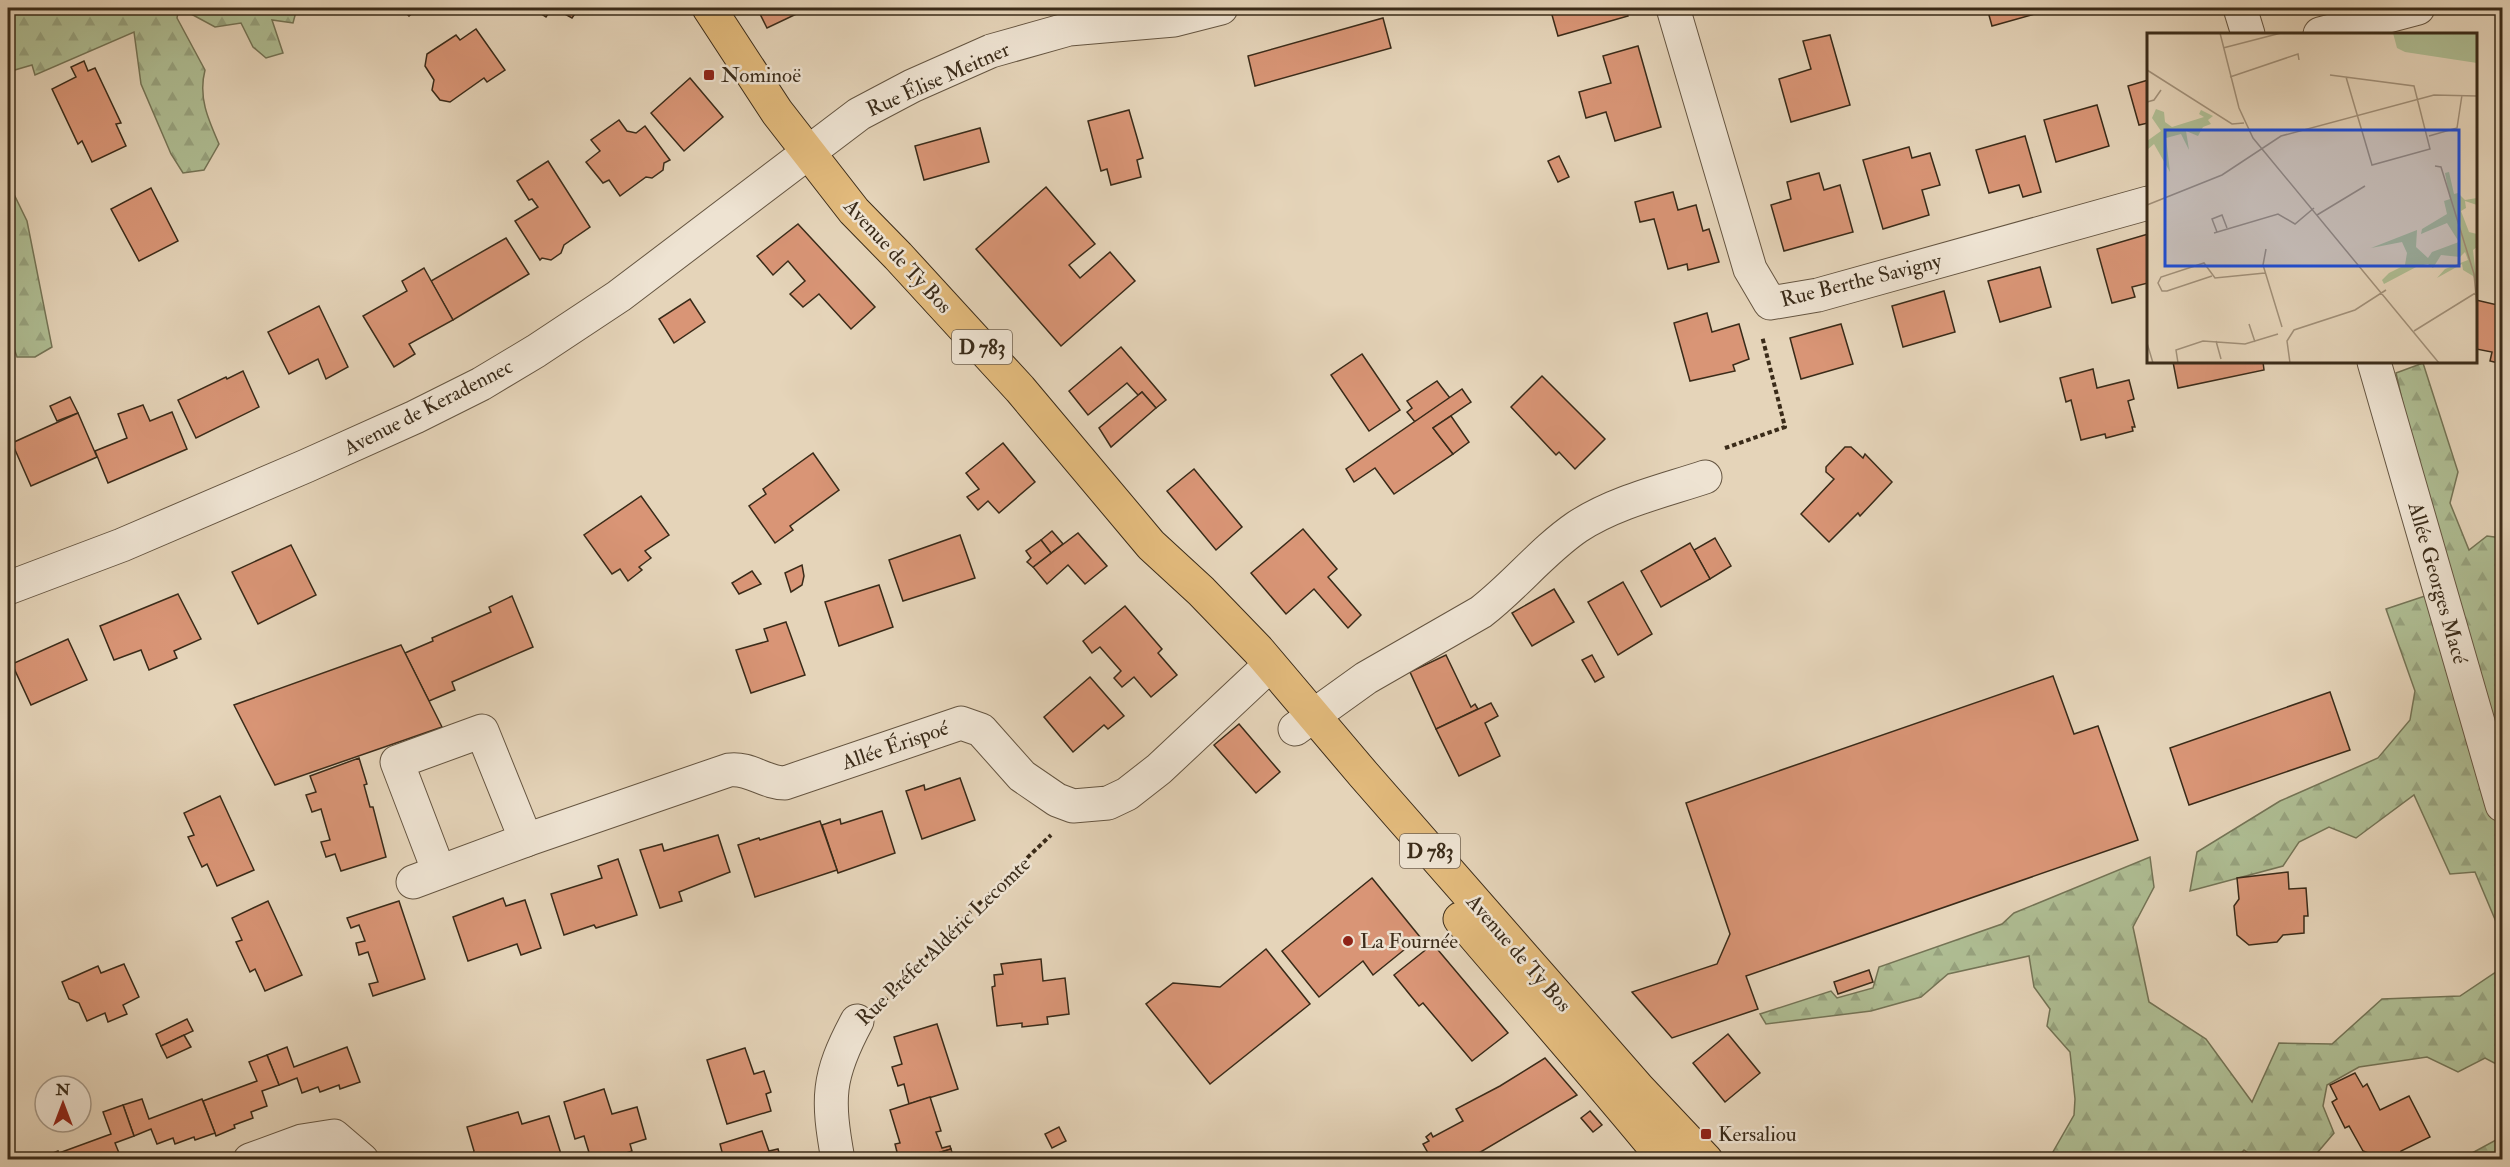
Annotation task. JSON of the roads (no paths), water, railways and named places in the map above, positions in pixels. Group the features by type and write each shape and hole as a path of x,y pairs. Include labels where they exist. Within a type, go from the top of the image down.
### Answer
{"main road":[{"name":"Avenue de Ty Bos","path":"709,8 750,72 808,153 854,211 1020,389 1151,545 1201,591 1262,672 1304,722 1706,1160"},
{"name":"Avenue de Ty Bos","path":"1304,722 1353,794 1516,987 1583,1060 1665,1160"}],"street":[{"name":"Rue Élise Meitner","path":"808,153 859,114 912,86 991,51 1069,29 1174,20 1221,8"},
{"name":"Rue Berthe Savigny","path":"1673,8 1750,270 1770,303 1818,295 2147,203"},
{"path":"2240,8 2248,33"},
{"path":"2324,33 2418,8"},
{"name":"Avenue de Keradennec","path":"8,588 122,545 306,466 415,417 481,384 619,296 808,153"},
{"name":"Allée Georges Macé","path":"2374,363 2502,805"},
{"path":"1304,722 1366,678 1481,612 1498,599 1545,553 1585,523 1615,508 1705,477"},
{"name":"Allée Érispoé","path":"526,840 482,731 397,762 426,877 729,770 739,769 774,783 784,783 961,723 976,726 981,730 1017,771 1036,788 1057,800 1073,806 1108,803 1127,794 1159,770 1262,672"},
{"name":"Rue Préfet Aldéric Lecomte","path":"838,1160 830,1108 831,1095 838,1063 857,1021"},
{"path":"250,1160 302,1141 334,1136 362,1160"}],"place":[{"name":"Nominoë","path":"709,75"},
{"name":"La Fournée","path":"1348,941"},
{"name":"Kersaliou","path":"1706,1134"}]}
